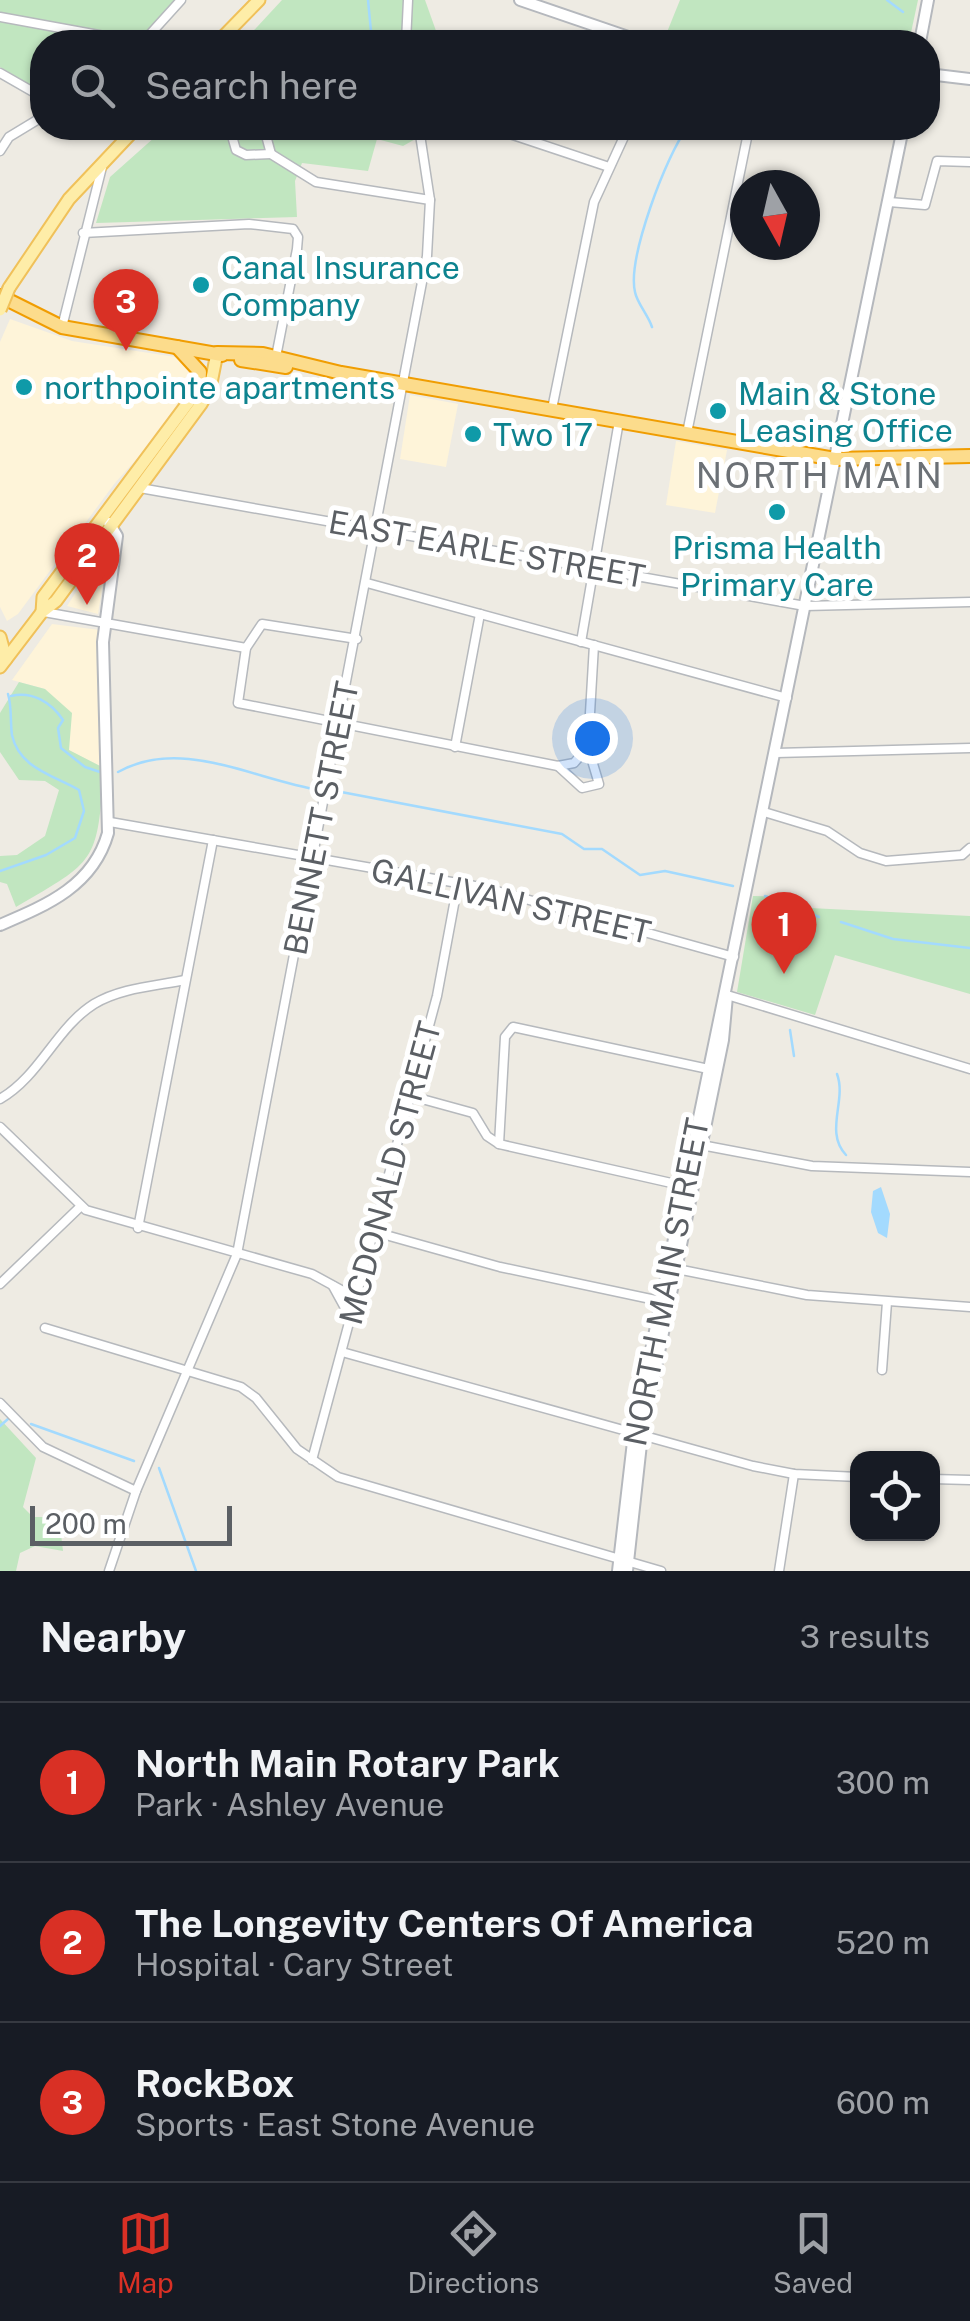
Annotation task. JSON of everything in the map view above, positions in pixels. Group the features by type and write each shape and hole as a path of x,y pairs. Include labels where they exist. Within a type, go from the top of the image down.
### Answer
{"highway":[{"path":"4,292 62,327 271,365 318,368"},
{"path":"174,346 200,372 199,389"},
{"path":"217,353 276,357 318,368 835,459 970,456"}],"main road":[{"path":"230,30 259,0"},
{"path":"0,310 4,292 58,214 125,140"},
{"path":"3,663 56,600 106,520 199,389 217,353"},
{"path":"106,520 151,468 210,388 217,353"},
{"path":"0,637 3,663"}],"street":[{"path":"151,30 180,0"},
{"path":"407,30 408,0"},
{"path":"520,0 608,30"},
{"path":"922,30 928,0"},
{"path":"0,17 73,30"},
{"path":"0,74 30,90"},
{"path":"940,75 970,78"},
{"path":"0,151 9,137 30,124"},
{"path":"233,140 236,150 246,156 271,154 316,182 430,200"},
{"path":"267,140 271,154"},
{"name":"BENNETT STREET","path":"110,1571 136,1491 237,1254 427,256 430,200 421,140"},
{"path":"528,140 609,167"},
{"path":"552,409 594,202 622,140"},
{"path":"687,432 747,140"},
{"name":"NORTH MAIN STREET","path":"623,1566 638,1434 901,140"},
{"path":"889,202 924,206 937,161 970,162"},
{"path":"62,327 83,232 104,162"},
{"path":"83,232 270,224 298,233 276,357"},
{"path":"581,642 619,422"},
{"path":"151,468 152,478 168,490"},
{"name":"EAST EARLE STREET","path":"135,488 168,490 805,606 970,602"},
{"path":"0,926 40,908 77,884 101,854 110,822 104,624 118,536 106,520"},
{"path":"367,583 786,698"},
{"path":"42,612 246,648"},
{"path":"455,747 480,614"},
{"path":"356,640 266,623 258,627 246,648 238,703 558,766 574,763 588,747"},
{"path":"558,766 588,789 600,780 588,747 594,645"},
{"path":"776,754 970,748"},
{"path":"764,812 827,831 860,854 886,860 962,854 970,848"},
{"name":"GALLIVAN STREET","path":"110,822 530,898 734,956"},
{"path":"138,1228 213,840"},
{"name":"MCDONALD STREET","path":"312,1460 411,1096 458,883"},
{"path":"0,1100 31,1075 93,1005 116,994 186,980"},
{"path":"727,996 970,1070"},
{"path":"500,1144 505,1037 513,1027 712,1070"},
{"path":"411,1096 473,1114 487,1136 500,1144 688,1187"},
{"path":"0,1128 80,1207 138,1228 331,1282 356,1298"},
{"path":"696,1144 812,1166 970,1172"},
{"path":"0,1284 80,1207"},
{"path":"374,1232 485,1264 665,1302"},
{"path":"671,1268 807,1295 970,1308"},
{"path":"331,1282 351,1319"},
{"path":"882,1370 887,1302"},
{"path":"46,1328 249,1392 280,1433 312,1460 357,1485 623,1566 661,1571"},
{"path":"342,1352 794,1474 850,1477"},
{"path":"0,1403 43,1447 136,1491"},
{"path":"778,1571 794,1474"},
{"path":"940,1479 970,1480"}],"shaded area":[{"path":"10,319 72,341 188,359 198,373 196,385 160,433 115,483 18,614 7,621 0,607 0,342"},
{"path":"410,395 458,404 446,467 400,459"},
{"path":"676,441 727,450 715,513 666,505"},
{"path":"110,539 98,614 67,606"},
{"path":"52,624 100,630 104,768 68,750 45,689 12,680"}],"green space":[{"path":"0,0 175,0 149,30 30,30 30,85 0,67"},
{"path":"282,0 425,0 436,30 254,30"},
{"path":"680,0 918,0 912,30 668,30"},
{"path":"152,140 377,140 368,171 302,163 295,181 297,217 96,223 110,177"},
{"path":"381,140 414,140 403,146"},
{"path":"19,682 45,689 72,713 69,750 104,768 99,823 88,856 63,879 16,907 7,884 0,882 0,856 17,855 45,836 59,790 45,781 19,780 0,752 0,713"},
{"path":"753,896 783,897 783,904 790,907 970,916 970,994 835,955 815,1015 737,992"},
{"path":"0,1419 36,1458 23,1507 33,1517 59,1517 63,1551 35,1546 20,1553 16,1571 0,1571"}],"water":[{"path":"881,1187 890,1214 887,1238 878,1233 871,1212 873,1191"}],"waterway":[{"path":"368,0 371,30"},
{"path":"887,0 903,12"},
{"path":"652,327 635,292 634,276 643,232 680,140"},
{"path":"0,871 46,855 75,838 84,811 79,790 29,763 16,746 8,694"},
{"path":"11,696 34,697 53,708 63,720 58,728 61,748 85,767 100,772"},
{"path":"118,772 142,762 192,759 319,790"},
{"path":"336,791 562,834 584,849 602,849 640,875 665,871 733,886"},
{"path":"765,896 819,917"},
{"path":"841,922 893,939 970,948"},
{"path":"790,1030 794,1056"},
{"path":"837,1074 837,1136 846,1155"},
{"path":"0,1426 8,1419"},
{"path":"31,1424 134,1461"},
{"path":"159,1468 196,1571"}],"place":[{"name":"Canal Insurance Company","path":"201,285"},
{"name":"RockBox","path":"126,351"},
{"name":"northpointe apartments","path":"24,387"},
{"name":"Main & Stone Leasing Office","path":"718,411"},
{"name":"Two 17","path":"473,434"},
{"name":"Prisma Health Primary Care","path":"777,512"},
{"name":"The Longevity Centers Of America","path":"87,605"},
{"name":"North Main Rotary Park","path":"784,974"}],"district":[{"name":"NORTH MAIN","path":"820,475"}]}
